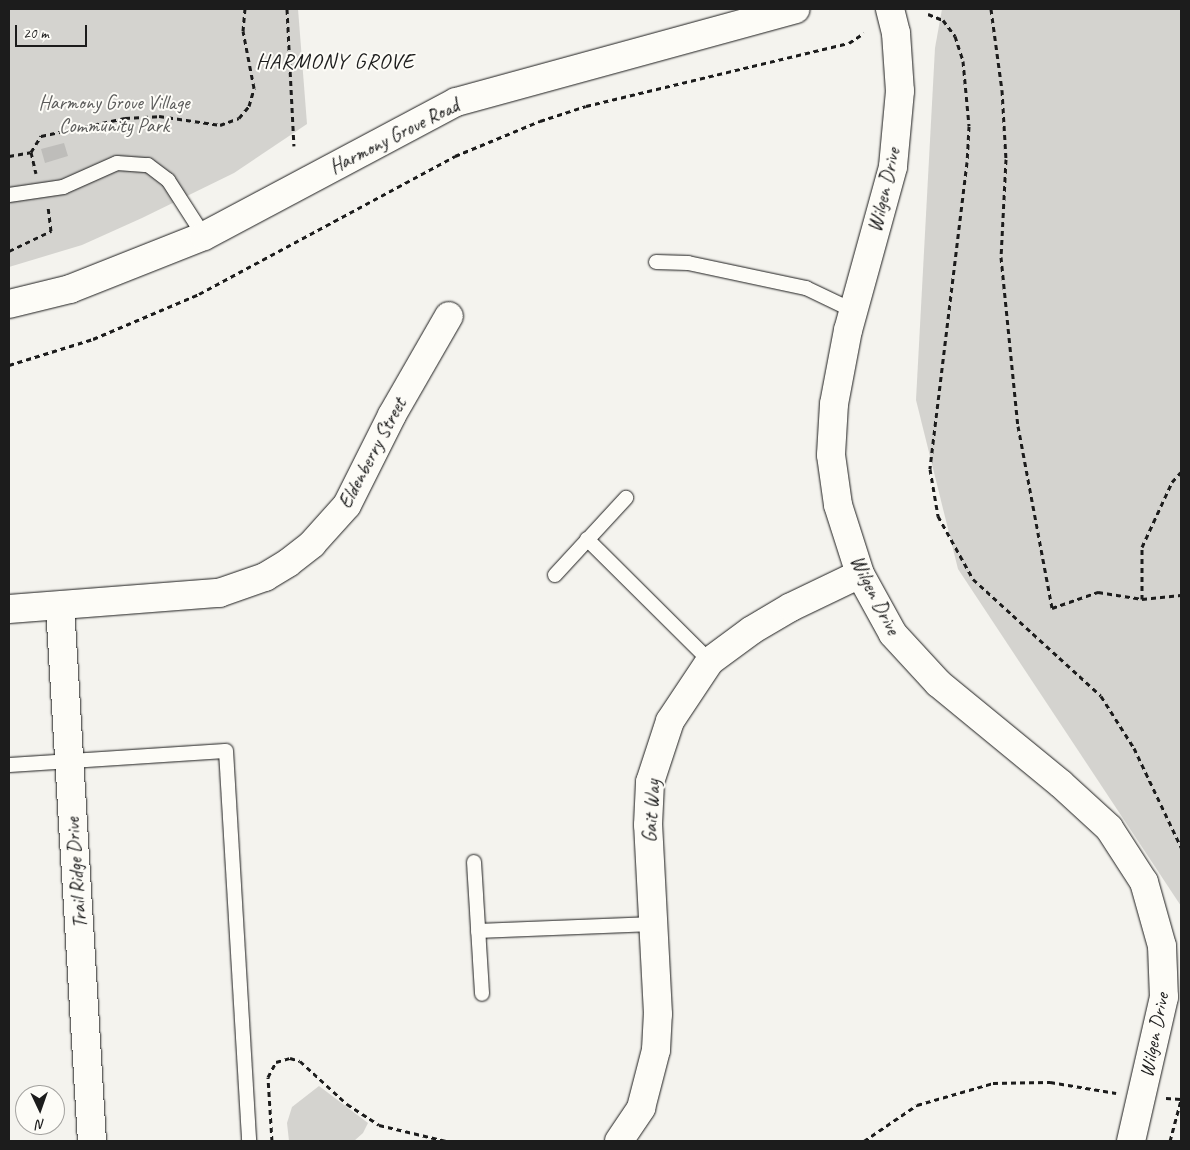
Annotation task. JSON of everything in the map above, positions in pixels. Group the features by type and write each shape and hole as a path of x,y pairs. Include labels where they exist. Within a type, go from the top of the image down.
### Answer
{"street":[{"name":"Harmony Grove Road","path":"9,304 70,289 204,236 456,102 795,9"},
{"name":"Wilgen Drive","path":"890,9 896,33 900,91 893,167 854,311 834,404 832,455 838,504 860,574 893,634 913,658 1109,828 1144,882 1158,925 1164,997 1131,1141"},
{"name":"Eldenberry Street","path":"9,609 219,593 265,577 288,563 318,538 347,505 392,415 449,316"},
{"name":"Gait Way","path":"619,1141 642,1108 653,1071 658,1014 648,825 650,782 670,721 710,662 752,630 791,607 860,574"},
{"name":"Trail Ridge Drive","path":"60,606 92,1141"}],"lane":[{"path":"9,195 63,187 117,163 148,165 168,180 204,236"},
{"path":"656,262 688,263 806,288 854,311"},
{"path":"555,575 626,498"},
{"path":"587,539 710,662"},
{"path":"9,764 226,751 249,1141"},
{"path":"474,862 482,994"},
{"path":"478,931 653,924"}],"path":[{"path":"31,152 41,136 125,118 159,116 220,125 239,118 249,106 254,88 243,31 245,9"},
{"path":"287,9 294,146"},
{"path":"991,9 1002,90 1006,159 1001,257 1018,426 1052,608 1098,592 1142,599 1181,595"},
{"path":"928,14 943,20 955,36 964,70 969,126 968,162 930,468 938,516 973,579 1101,696 1134,748 1181,847"},
{"path":"9,365 93,339 199,294 437,165 540,121 586,106 849,43 864,33"},
{"path":"9,251 50,231 48,202"},
{"path":"1142,599 1142,546 1172,482 1181,472"},
{"path":"272,1141 269,1072 276,1062 290,1058 304,1065 348,1104 379,1126 446,1141"},
{"path":"864,1141 917,1105 992,1083 1050,1082 1122,1094"},
{"path":"1162,1097 1181,1099 1170,1141"}],"green space":[{"name":"Harmony Grove Village Community Park","path":"9,9 298,9 307,124 234,173 142,218 82,245 9,267"},
{"path":"942,9 1181,9 1181,906 958,569 916,400 935,48"},
{"path":"319,1086 368,1123 363,1133 354,1141 289,1141 287,1123 292,1107"}],"building":[{"path":"64,143 68,156 45,163 41,149"}],"district":[{"name":"HARMONY GROVE","path":"335,62"}]}
